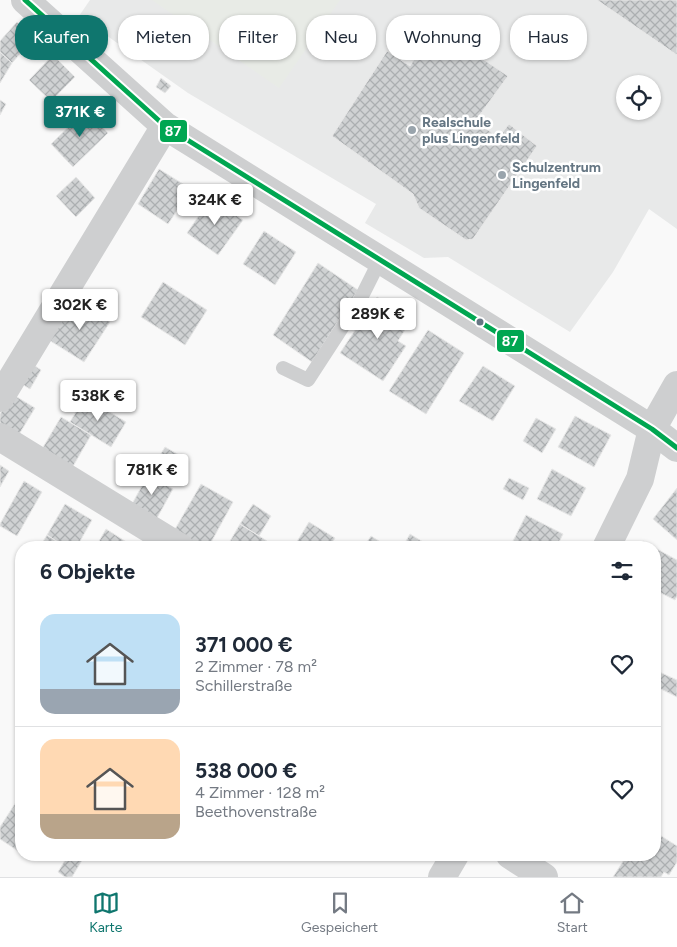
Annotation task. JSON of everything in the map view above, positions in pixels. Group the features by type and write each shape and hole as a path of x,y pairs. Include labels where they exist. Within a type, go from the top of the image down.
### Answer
{"street":[{"path":"25,0 165,126 652,429 677,448"},
{"path":"0,398 165,126"},
{"path":"609,541 640,479 652,429 677,385"},
{"path":"0,437 170,541"},
{"path":"442,877 451,861"},
{"path":"519,861 544,877"}],"lane":[{"path":"283,368 308,380 360,300 380,260"}],"shaded area":[{"name":"Schulzentrum Lingenfeld","path":"90,0 677,0 677,229 649,209 613,272 570,332 448,257 424,258 365,223 376,204 188,93 141,60 209,60 209,15 118,15 118,44 108,36 108,15 80,15"},
{"path":"152,0 340,0 330,15 306,15 306,49 279,88 239,60 296,60 296,15 219,15 219,46 209,39 209,15 174,15"}],"building":[{"path":"597,0 677,0 677,55"},
{"path":"15,24 15,60 12,63 0,52 0,41"},
{"path":"0,52 12,63 0,83"},
{"name":"Realschule plus Lingenfeld","path":"386,53 386,60 401,60 410,66 414,60 484,60 508,76 476,120 498,138 509,124 537,146 473,239 466,240 419,208 413,194 332,136"},
{"path":"48,60 58,60 75,77 51,101 29,80"},
{"path":"161,78 171,86 165,93 156,87"},
{"path":"0,100 6,104 0,115"},
{"path":"86,110 108,133 73,167 51,144"},
{"path":"159,169 191,189 168,224 138,204"},
{"path":"76,177 95,198 76,217 56,196"},
{"path":"211,198 243,220 218,255 187,233"},
{"path":"264,231 296,252 275,285 243,264"},
{"path":"318,263 358,290 312,362 273,335"},
{"path":"163,282 207,310 185,345 141,317"},
{"path":"377,297 411,320 398,341 406,346 383,381 340,353"},
{"path":"75,300 110,322 84,362 49,340"},
{"path":"428,330 464,353 426,414 389,391"},
{"path":"29,362 41,370 30,389 17,381"},
{"path":"483,366 515,386 493,421 459,401"},
{"path":"12,394 35,408 18,436 0,425 0,414"},
{"path":"85,397 126,422 111,447 70,422"},
{"path":"575,416 611,435 594,467 558,447"},
{"path":"61,417 91,435 72,468 42,449"},
{"path":"536,418 556,429 542,453 523,441"},
{"path":"165,447 179,455 162,483 148,475"},
{"path":"0,465 9,471 0,487"},
{"path":"552,469 586,488 571,516 537,499"},
{"path":"148,475 173,489 157,518 132,504"},
{"path":"509,478 529,488 523,500 503,489"},
{"path":"24,481 42,492 17,536 0,526 0,524"},
{"path":"201,484 233,502 212,541 191,541 174,531"},
{"path":"677,488 677,540 653,519"},
{"path":"65,504 92,520 80,541 56,541 47,535"},
{"path":"253,504 271,516 259,536 240,524"},
{"path":"526,515 563,534 560,541 513,541"},
{"path":"309,522 335,538 333,541 297,541"},
{"path":"240,524 267,541 230,541"},
{"path":"106,529 125,541 99,541"},
{"path":"410,534 421,541 406,541"},
{"path":"47,535 56,541 43,541"},
{"path":"371,536 379,541 368,541"},
{"path":"661,551 677,560 677,596 675,600 661,593"},
{"path":"661,673 677,680 677,697 661,689"},
{"path":"15,804 15,849 0,839 0,827"},
{"path":"661,836 677,846 677,862 669,875 664,872 661,877 613,877 623,861 661,861"},
{"path":"64,861 82,861 72,877 65,877 58,872"}],"transit line":[{"name":"87","path":"25,0 165,126 652,429 677,448"}],"place":[{"name":"Realschule plus Lingenfeld","path":"412,130"},
{"name":"Schulzentrum Lingenfeld","path":"502,175"}]}
